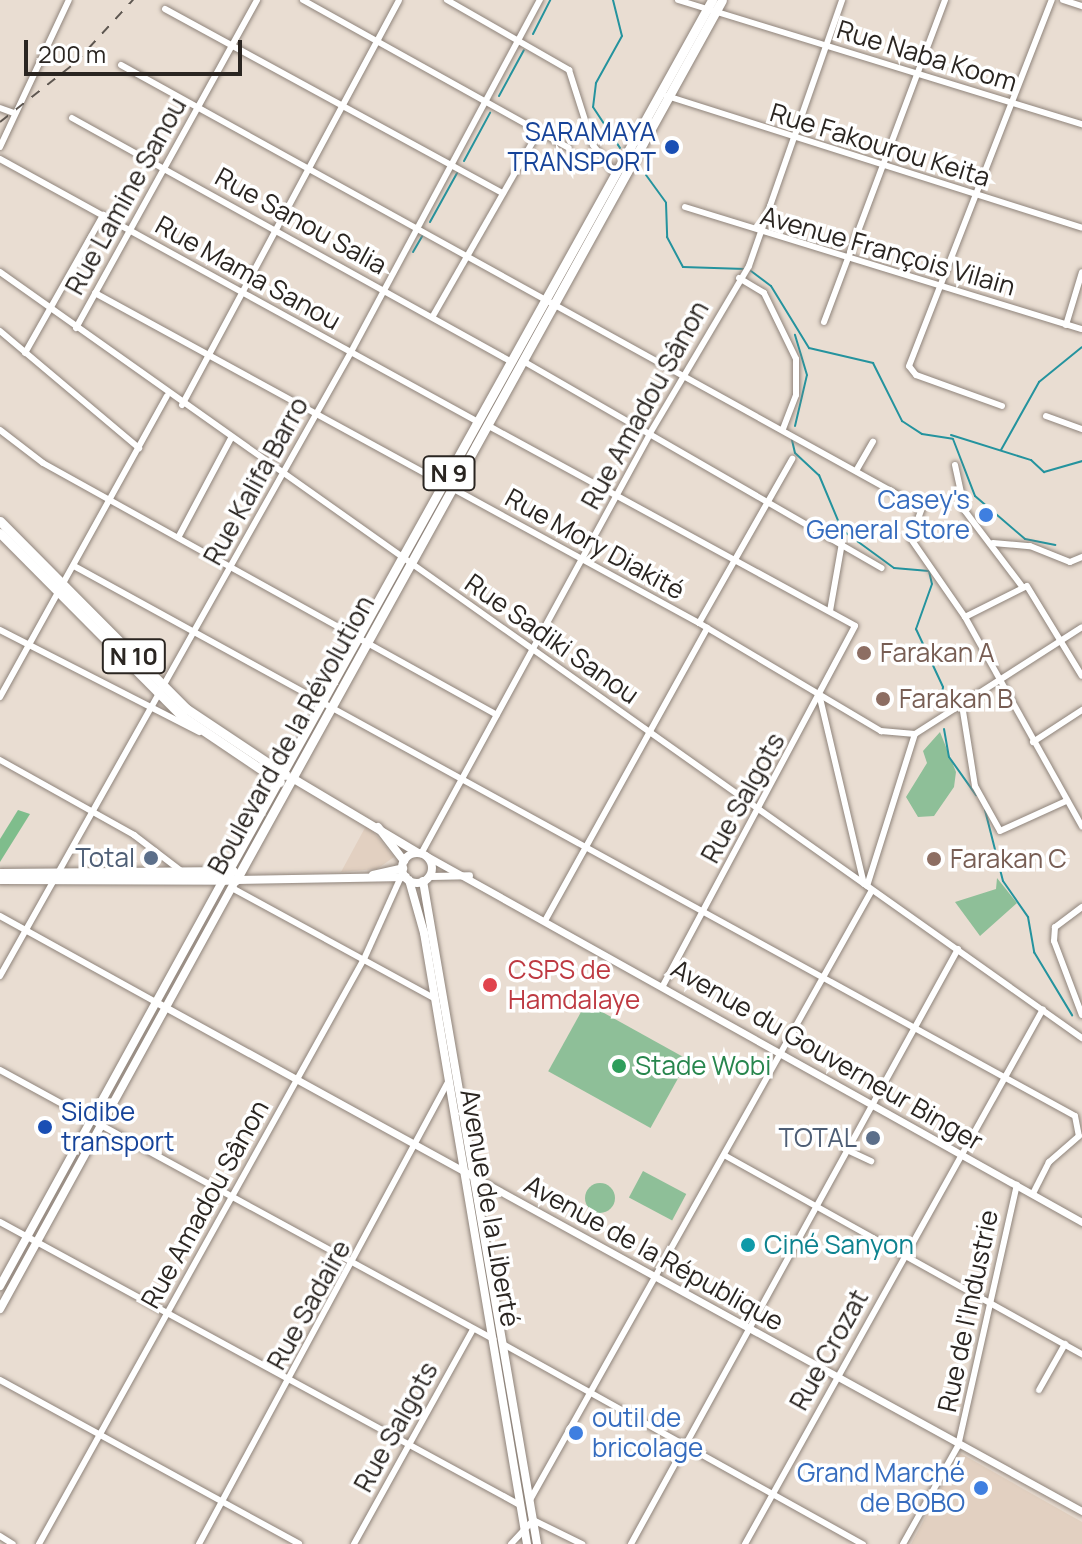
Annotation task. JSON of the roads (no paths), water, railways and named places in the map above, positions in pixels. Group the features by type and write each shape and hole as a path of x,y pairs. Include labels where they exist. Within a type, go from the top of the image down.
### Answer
{"main road":[{"name":"N 9","path":"667,96 711,11 712,0"},
{"name":"N 9","path":"614,172 711,11 722,0"},
{"name":"Boulevard de la Révolution","path":"482,424 510,361 550,302 667,96"},
{"name":"Boulevard de la Révolution","path":"0,1286 91,1119 292,782 482,424 523,361 614,172"},
{"name":"N 10","path":"0,521 208,736 292,782"},
{"name":"N 10","path":"0,533 61,587"},
{"name":"Boulevard de la Révolution","path":"0,1309 101,1125 226,876 358,635 407,561"},
{"name":"N 10","path":"163,690 212,730 280,777"},
{"name":"Avenue du Gouverneur Binger","path":"292,782 378,826 421,854"},
{"name":"Avenue du Gouverneur Binger","path":"378,826 404,873"},
{"path":"404,873 421,854"},
{"name":"Avenue de la Liberté","path":"421,854 537,1544"},
{"path":"0,873 226,876 236,880 404,873 426,878"},
{"name":"Avenue de la Liberté","path":"404,873 434,998 527,1544"},
{"path":"0,879 57,876"}],"street":[{"path":"0,147 69,0"},
{"name":"Rue Lamine Sanou","path":"76,328 257,0"},
{"path":"303,0 569,148"},
{"path":"182,405 399,0"},
{"path":"447,0 575,77 586,128 614,172"},
{"name":"Rue Kalifa Barro","path":"0,976 351,352 540,0"},
{"name":"Rue Naba Koom","path":"678,0 1082,124"},
{"name":"Rue Amadou Sânon","path":"421,854 682,375 746,268 842,0"},
{"path":"824,322 945,0"},
{"path":"1002,406 916,375 909,366 1052,0"},
{"path":"1063,0 1082,6"},
{"path":"165,9 503,193"},
{"path":"121,65 924,509 911,537 965,617 1082,826"},
{"name":"Rue Fakourou Keita","path":"667,96 793,139 1082,228"},
{"path":"0,108 14,113"},
{"name":"Rue Sanou Salia","path":"72,118 510,361"},
{"path":"433,316 539,131"},
{"name":"Rue Mama Sanou","path":"0,159 241,294 733,557 856,629"},
{"name":"Avenue François Vilain","path":"685,207 761,233 1082,329"},
{"path":"25,353 103,215"},
{"name":"Rue Sadiki Sanou","path":"0,272 167,396 283,473 1082,1036"},
{"path":"1066,325 1082,272"},
{"path":"739,278 764,293 796,359 796,395 783,429"},
{"name":"Rue Mory Diakité","path":"95,293 699,623 820,698 881,731 915,734"},
{"path":"0,331 139,448"},
{"path":"523,361 649,435 767,497 881,568"},
{"path":"0,697 167,396"},
{"path":"1046,416 1082,429"},
{"path":"0,430 109,500 368,640 497,715"},
{"path":"0,446 7,437"},
{"path":"179,536 231,438"},
{"path":"856,471 873,441"},
{"path":"699,623 767,497 792,459"},
{"path":"955,465 965,511 993,543 1082,676"},
{"path":"830,611 842,543"},
{"path":"993,543 1030,546 1070,562 1082,557"},
{"path":"74,566 704,910 1081,1122 1033,1194"},
{"path":"965,617 1021,585"},
{"path":"0,1222 408,1447 520,1505 530,1501 824,979 867,886 915,734 1062,643 1082,627"},
{"path":"546,919 647,731 707,628"},
{"name":"Rue Salgots","path":"663,985 856,629"},
{"path":"0,630 151,710 208,736"},
{"path":"820,698 867,886"},
{"path":"962,705 975,786 1000,831 1066,801"},
{"path":"1033,742 1082,710"},
{"path":"0,760 91,812 185,876"},
{"path":"1072,809 1082,803"},
{"name":"Avenue du Gouverneur Binger","path":"421,854 469,875 1082,1222"},
{"name":"Rue Amadou Sânon","path":"39,1544 364,959 404,873"},
{"path":"426,878 469,875"},
{"path":"236,880 434,998"},
{"path":"1082,907 1054,933 1082,1015"},
{"path":"0,916 160,1004"},
{"path":"631,1544 845,1149 958,949"},
{"name":"Avenue de la République","path":"160,1004 958,1446 1082,1511"},
{"name":"Rue Crozat","path":"745,1544 1043,1009"},
{"path":"0,1070 231,1198 356,1261 473,1329 594,1390 771,1495 863,1544"},
{"name":"Rue Sadaire","path":"199,1544 356,1261 448,1082"},
{"path":"845,1149 871,1161"},
{"path":"724,1155 1082,1354"},
{"name":"Rue de l'Industrie","path":"903,1544 958,1446 1017,1185"},
{"name":"Rue Salgots","path":"354,1544 473,1329"},
{"path":"1039,1390 1065,1344"},
{"path":"0,1380 299,1544"},
{"path":"511,1544 523,1523 533,1520 582,1544"},
{"path":"0,1536 13,1544"}],"waterway":[{"path":"533,34 550,0"},
{"path":"613,0 622,36 596,83 593,107 620,148"},
{"path":"499,96 524,50"},
{"path":"464,161 490,113"},
{"path":"430,222 457,173"},
{"path":"646,175 666,203 667,237 683,267 745,269"},
{"path":"413,252 423,235"},
{"path":"751,271 771,286 809,348 873,363 902,421 922,434 953,439 975,496 1025,539 1055,545"},
{"path":"795,335 807,375 795,426"},
{"path":"1001,450 1039,382 1082,347"},
{"path":"951,435 1031,460 1044,472 1082,461"},
{"path":"792,440 795,453 819,475 842,530 894,568 929,571 932,584 916,629 943,687 940,708"},
{"path":"944,729 949,757 976,795"},
{"path":"985,810 1003,881 1028,917 1034,952 1072,1015"}],"railway":[{"path":"0,122 75,63 133,0"}],"place":[{"name":"SARAMAYA TRANSPORT","path":"672,147"},
{"name":"Casey's General Store","path":"986,515"},
{"name":"Farakan A","path":"864,653"},
{"name":"Farakan B","path":"883,699"},
{"name":"Total","path":"151,858"},
{"name":"Farakan C","path":"934,859"},
{"name":"CSPS de Hamdalaye","path":"490,985"},
{"name":"Stade Wobi","path":"619,1066"},
{"name":"Sidibe transport","path":"45,1127"},
{"name":"TOTAL","path":"873,1138"},
{"name":"Ciné Sanyon","path":"748,1245"},
{"name":"outil de bricolage","path":"576,1433"},
{"name":"Grand Marché de BOBO","path":"981,1488"}]}
